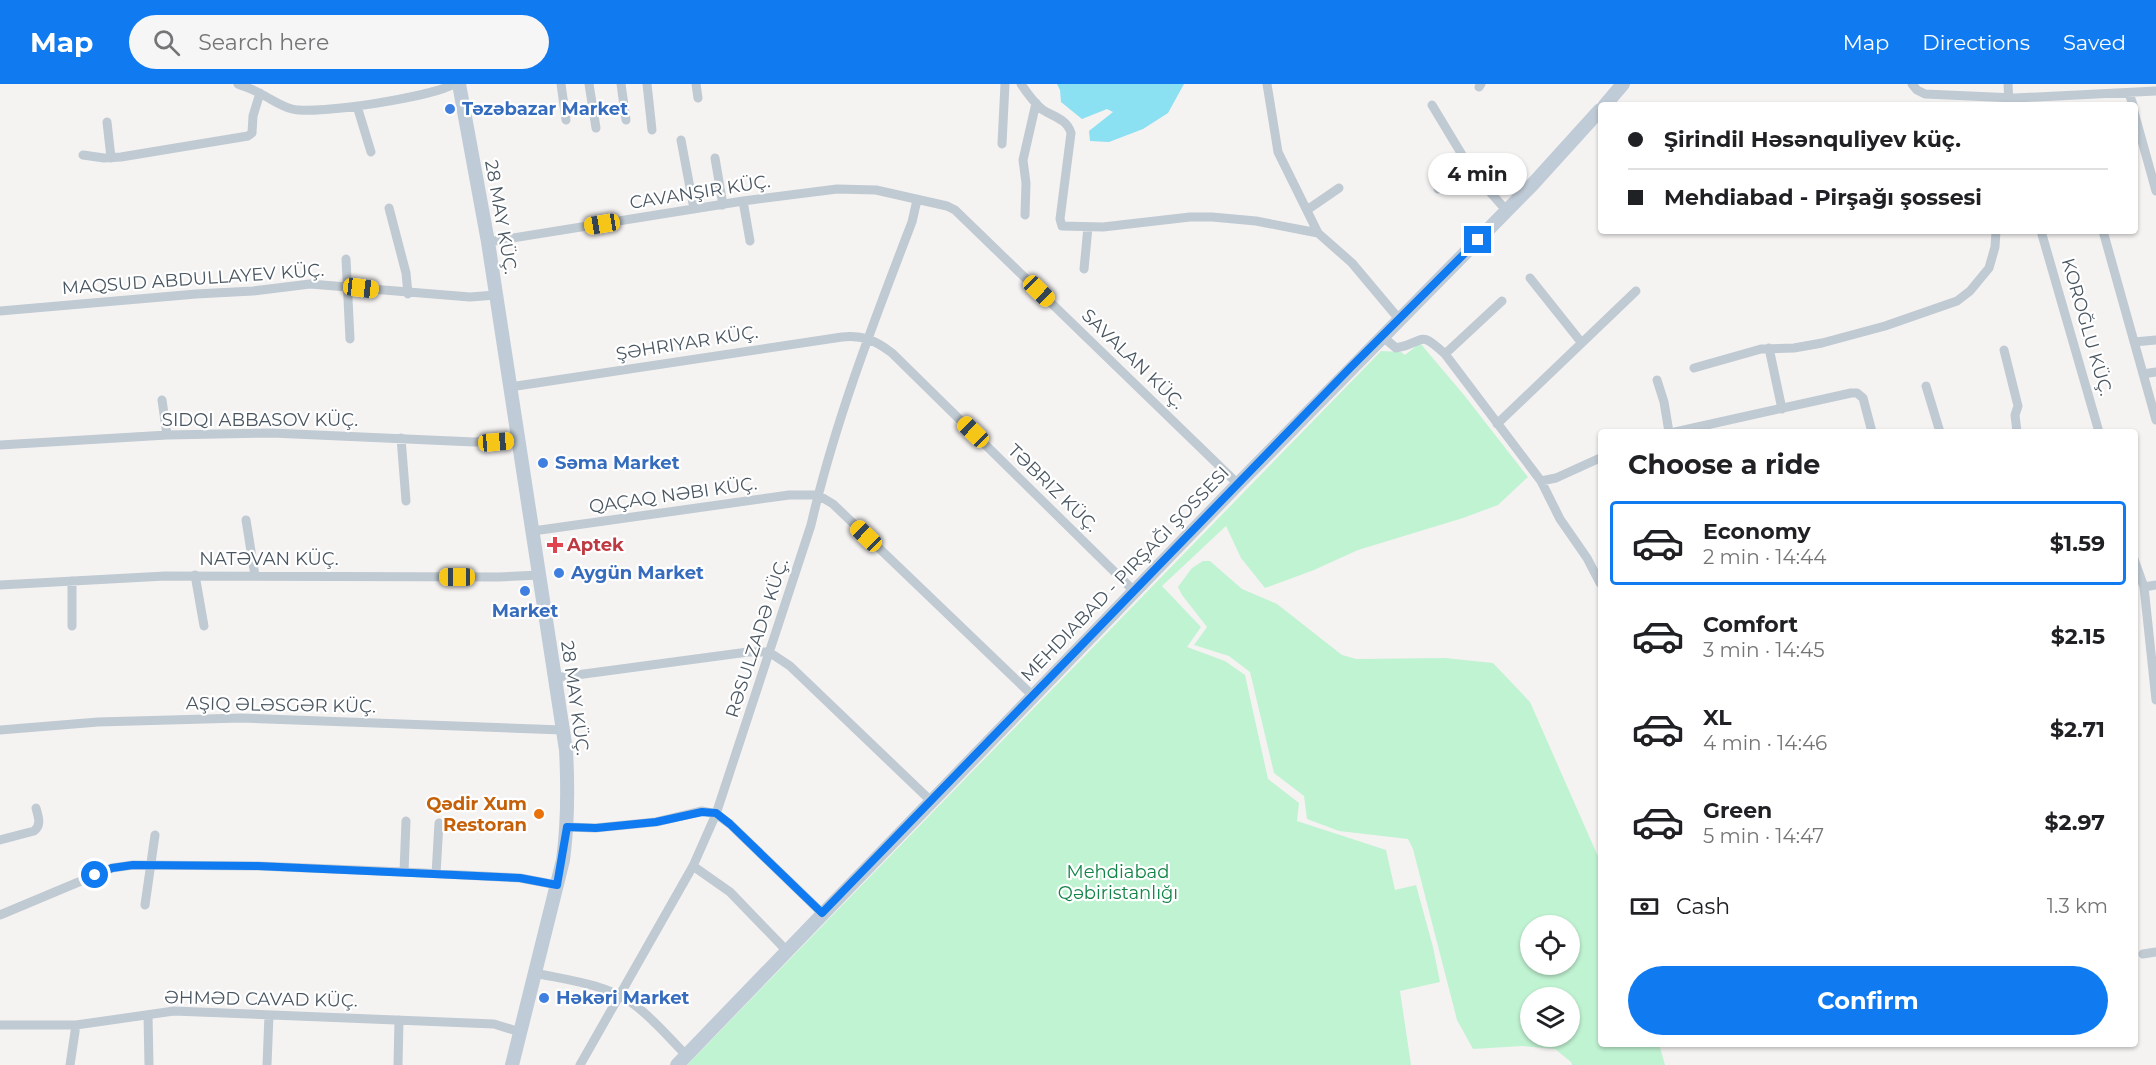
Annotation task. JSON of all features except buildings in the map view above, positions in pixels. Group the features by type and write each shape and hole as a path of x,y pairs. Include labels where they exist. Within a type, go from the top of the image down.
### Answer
{"main road":[{"name":"28 MAY KÜÇ.","path":"459,84 488,242 519,440 568,784 567,827 557,885 512,1065"},
{"path":"1608,102 1623,84"},
{"path":"681,1060 1238,483 1507,211 1598,112"}],"street":[{"path":"238,84 282,105 306,111 357,106 432,92 454,84"},
{"path":"561,84 566,120"},
{"path":"589,84 596,128"},
{"path":"621,84 626,120"},
{"path":"647,84 652,130"},
{"path":"696,84 698,98"},
{"path":"1002,144 1005,84"},
{"path":"1021,84 1036,104 1069,127 1071,134 1060,223 1062,226 1088,227 1212,217 1256,221 1318,233"},
{"path":"1267,84 1278,152 1318,233 1352,263 1399,319"},
{"path":"1912,84 1925,94 1943,89 2009,101 2067,100 2156,91"},
{"path":"2008,84 2009,101"},
{"path":"83,155 111,158 248,136 253,128 253,116 260,93"},
{"path":"2129,93 2132,102"},
{"path":"1025,214 1026,183 1023,160 1036,104"},
{"path":"1431,105 1473,173 1507,211"},
{"path":"357,106 371,152"},
{"path":"107,123 111,158"},
{"path":"2138,126 2156,191"},
{"path":"681,140 694,209"},
{"path":"715,158 723,205"},
{"path":"1438,189 1473,173"},
{"path":"1307,210 1339,188"},
{"name":"CAVANŞIR KÜÇ.","path":"488,242 743,201 837,189 876,190 917,200"},
{"name":"RƏSULZADƏ KÜÇ.","path":"580,1065 693,866 716,813 811,525 855,371 912,222 917,200"},
{"name":"SAVALAN KÜÇ.","path":"917,200 947,206 955,210 1238,483"},
{"path":"743,201 750,241"},
{"path":"389,208 406,273 408,294"},
{"path":"1084,269 1088,227"},
{"path":"1694,368 1747,352 1822,343 1885,326 1957,301 1970,291 1989,268 1996,234"},
{"name":"KOROĞLU KÜÇ.","path":"2042,234 2098,429"},
{"path":"2104,234 2156,420"},
{"path":"346,259 350,339"},
{"path":"1530,278 1581,342"},
{"name":"MAQSUD ABDULLAYEV KÜÇ.","path":"0,311 253,291 310,284 408,294 470,297 496,295"},
{"path":"1497,424 1636,291"},
{"path":"1445,354 1502,301"},
{"path":"1382,336 1396,348 1419,339 1427,339 1445,354 1540,481 1560,519 1587,558 1598,580"},
{"name":"ŞƏHRIYAR KÜÇ.","path":"510,387 842,337 868,338"},
{"name":"TƏBRIZ KÜÇ.","path":"868,338 879,342 892,353 1134,591"},
{"path":"2134,342 2156,340"},
{"path":"1769,348 1782,409"},
{"path":"2004,350 2018,406 2015,415 2017,429"},
{"path":"2143,374 2156,372"},
{"path":"1657,380 1665,402 1669,429"},
{"path":"1926,386 1939,429"},
{"path":"1689,429 1857,393 1863,398 1871,429"},
{"path":"162,400 167,435"},
{"name":"SIDQI ABBASOV KÜÇ.","path":"0,445 167,435 272,433 474,442 519,440"},
{"path":"401,438 406,501"},
{"path":"1540,481 1556,478 1598,459"},
{"name":"QAÇAQ NƏBI KÜÇ.","path":"533,531 789,495 818,495"},
{"path":"818,495 832,504 1033,696"},
{"path":"246,520 255,576"},
{"path":"2138,570 2144,587 2156,700"},
{"path":"195,575 204,626"},
{"name":"NATƏVAN KÜÇ.","path":"0,585 195,575 499,577 539,575"},
{"path":"72,581 72,626"},
{"path":"2144,587 2156,585"},
{"path":"554,678 748,652 768,652 790,666 931,801"},
{"path":"0,730 98,722 241,718 562,730"},
{"path":"0,840 38,828 36,808"},
{"path":"567,827 596,828 656,822 702,812 716,813 822,913"},
{"path":"404,872 406,821"},
{"path":"436,874 439,823"},
{"path":"144,904 155,835"},
{"path":"0,915 112,868 133,865 258,866 404,872 520,878 557,885"},
{"path":"693,866 730,892 786,950"},
{"path":"2143,954 2156,951"},
{"path":"535,973 600,988 634,1004 681,1060"},
{"name":"ƏHMƏD CAVAD KÜÇ.","path":"0,1025 76,1025 174,1011 494,1024 520,1032"},
{"path":"267,1065 269,1014"},
{"path":"148,1015 149,1065"},
{"path":"398,1065 399,1020"},
{"path":"70,1065 76,1025"}],"green space":[{"name":"Mehdiabad Qəbiristanlığı","path":"1420,343 1528,477 1498,505 1358,550 1314,570 1265,588 1241,558 1226,526 1162,586 1201,627 1187,647 1225,661 1245,675 1268,779 1299,803 1297,821 1386,850 1395,890 1416,885 1440,982 1400,991 1411,1065 687,1065 1381,351 1401,352 1405,355"},
{"path":"1203,561 1210,561 1242,589 1277,604 1342,655 1356,659 1445,658 1493,663 1530,702 1598,856 1598,1047 1660,1047 1665,1065 1572,1065 1555,1049 1533,1047 1580,1047 1580,987 1520,987 1520,1046 1473,1049 1457,1020 1413,849 1408,839 1339,831 1307,819 1304,796 1274,773 1250,672 1229,656 1194,645 1207,627 1178,587 1192,568"}],"water":[{"path":"1057,84 1184,84 1168,113 1143,129 1109,142 1090,141 1089,131 1113,112 1107,109 1082,119 1061,102"}],"place":[{"name":"Təzəbazar Market","path":"450,109"},
{"name":"Səma Market","path":"543,463"},
{"name":"Aptek","path":"555,545"},
{"name":"Aygün Market","path":"559,573"},
{"name":"Market","path":"525,591"},
{"name":"Qədir Xum Restoran","path":"539,814"},
{"name":"Həkəri Market","path":"544,998"}],"route":[{"path":"95,875 112,868 133,865 258,866 520,878 557,885 567,827 596,828 656,822 702,812 716,813 730,824 822,913 1350,368 1478,240"}]}
